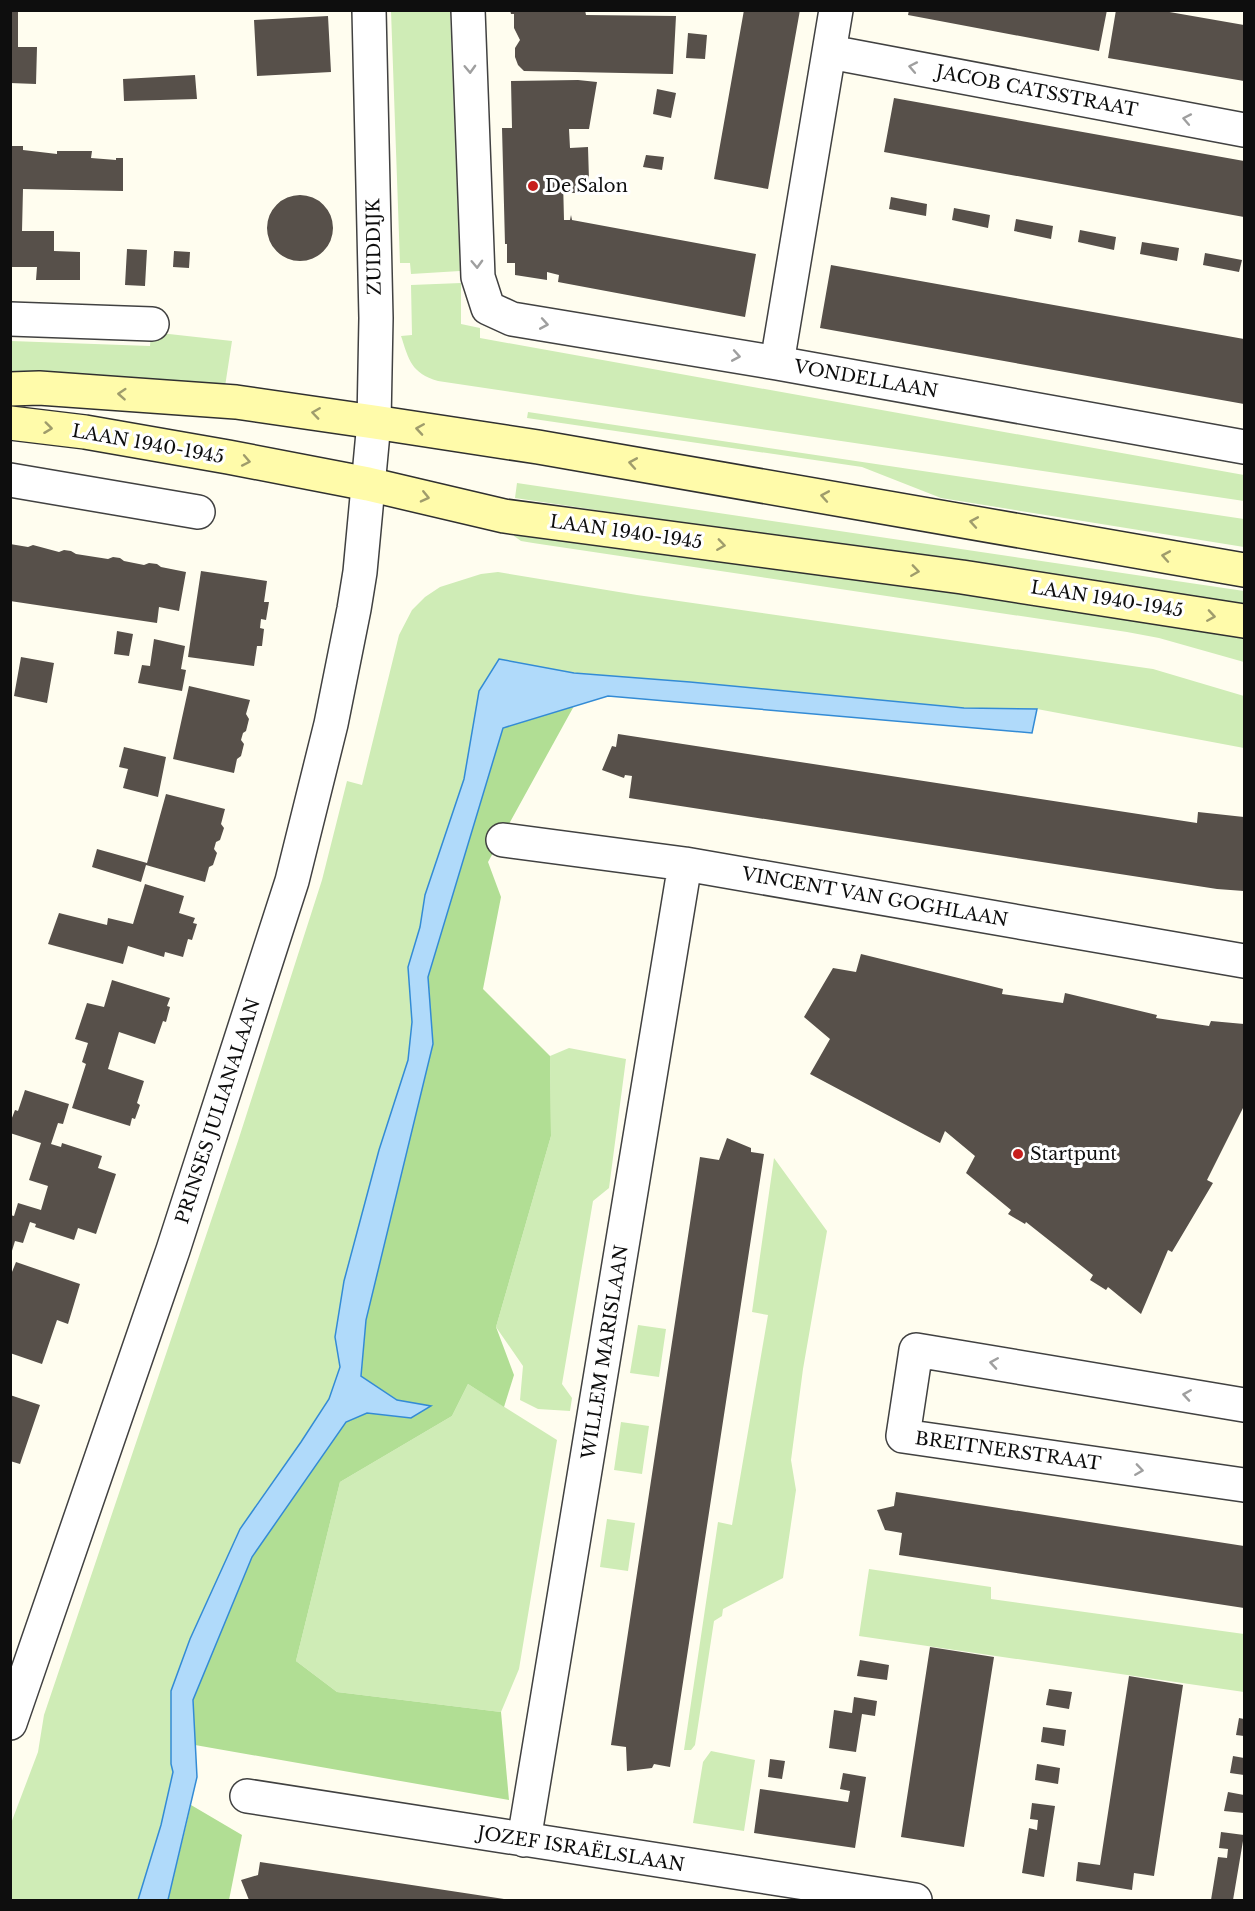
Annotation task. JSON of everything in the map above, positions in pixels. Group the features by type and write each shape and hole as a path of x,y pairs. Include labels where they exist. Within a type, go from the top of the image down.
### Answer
{"main road":[{"path":"10,389 39,388 236,402 374,422 572,453 1245,570"},
{"name":"LAAN 1940-1945","path":"10,423 85,432 369,484 504,516 962,577 1245,621"}],"street":[{"name":"ZUIDDIJK","path":"369,10 376,318 374,422 369,484"},
{"name":"VONDELLAAN","path":"468,10 478,277 488,308 512,319 777,363 1245,447"},
{"path":"777,363 836,10"},
{"name":"JACOB CATSSTRAAT","path":"830,52 1245,130"},
{"path":"10,319 153,324"},
{"path":"10,480 198,512"},
{"name":"PRINSES JULIANALAAN","path":"13,1708 173,1250 292,881 331,724 354,609 369,484"},
{"name":"VINCENT VAN GOGHLAAN","path":"503,840 685,864 1245,961"},
{"name":"WILLEM MARISLAAN","path":"524,1840 685,864"},
{"name":"BREITNERSTRAAT","path":"1245,1405 916,1350 903,1436 1245,1485"},
{"name":"JOZEF ISRAËLSLAAN","path":"248,1796 915,1900"}],"green space":[{"path":"391,11 450,11 460,271 411,274 410,263 400,263"},
{"path":"461,283 461,324 480,328 480,338 1244,475 1244,501 438,381 422,374 412,364 401,336 412,335 411,285"},
{"path":"151,332 232,341 224,393 11,374 11,341 150,346"},
{"path":"528,412 1244,519 1244,547 941,498 862,467 527,418"},
{"path":"517,483 1244,591 1244,606 515,498"},
{"path":"514,523 1244,631 1244,662 1159,638 1127,632 521,541 514,536"},
{"path":"498,572 637,595 1153,669 1244,696 1244,748 1037,709 964,708 574,673 499,659 479,691 464,779 425,895 420,927 408,967 412,1022 408,1060 379,1150 335,1337 340,1367 329,1399 240,1529 190,1639 171,1691 171,1764 173,1772 161,1825 138,1900 11,1900 10,1826 38,1752 44,1715 238,1141 322,880 347,781 362,785 399,635 412,610 440,587 481,574"},
{"path":"574,706 488,862 501,897 483,989 550,1056 551,1136 496,1327 514,1375 504,1407 468,1384 452,1416 340,1482 296,1661 337,1692 501,1712 509,1800 195,1745 193,1700 252,1557 346,1422 367,1413 411,1418 430,1406 397,1400 361,1376 366,1320 433,1044 428,977 503,727"},
{"path":"569,1048 626,1059 609,1188 593,1201 562,1384 572,1398 570,1411 538,1409 520,1400 523,1366 496,1327 551,1136 550,1056"},
{"path":"774,1158 827,1231 803,1369 791,1460 796,1490 783,1578 723,1609 722,1616 714,1621 695,1745 691,1750 684,1750 718,1522 732,1525 768,1315 752,1312"},
{"path":"638,1325 666,1329 659,1377 630,1373"},
{"path":"468,1384 557,1440 519,1669 501,1712 337,1692 296,1661 340,1482 452,1416"},
{"path":"621,1422 649,1426 642,1474 614,1470"},
{"path":"607,1519 635,1523 628,1571 600,1567"},
{"path":"869,1569 991,1587 991,1599 1244,1634 1244,1692 859,1636"},
{"path":"711,1751 755,1760 744,1831 693,1823 703,1762"},
{"path":"191,1805 242,1835 229,1900 168,1900"}],"water":[{"path":"499,659 574,673 964,708 1037,709 1032,733 608,696 503,728 428,977 433,1044 366,1320 361,1376 397,1400 431,1406 411,1418 367,1413 346,1422 252,1557 193,1700 197,1777 168,1900 138,1900 161,1825 173,1772 171,1764 171,1691 190,1639 240,1529 329,1399 340,1367 335,1337 344,1281 379,1150 408,1060 412,1022 408,967 420,927 425,895 464,779 479,691"}],"building":[{"path":"10,10 18,10 18,47 37,47 36,84 10,83"},
{"path":"510,10 585,10 586,15 676,16 673,74 524,71 518,65 515,57 515,48 520,40 514,28 514,14 511,14"},
{"path":"744,10 800,10 768,189 714,179"},
{"path":"909,10 1107,10 1099,51 908,15"},
{"path":"1116,10 1158,10 1244,25 1244,81 1108,58"},
{"path":"328,16 331,72 257,76 254,20"},
{"path":"688,33 707,35 705,59 686,58"},
{"path":"195,75 197,99 124,101 123,79"},
{"path":"511,81 597,82 589,129 569,129 570,148 588,147 589,180 584,180 584,193 571,193 570,180 563,180 564,220 570,220 571,215 572,220 756,254 745,317 558,282 559,275 547,272 547,280 515,275 515,263 507,263 507,244 505,244 502,128 512,128"},
{"path":"657,89 676,93 671,118 653,114"},
{"path":"894,98 1244,161 1244,217 884,152"},
{"path":"10,146 23,146 23,150 57,154 57,151 92,151 91,158 116,160 116,158 123,158 123,191 23,189 22,231 54,231 54,251 80,252 80,280 36,280 37,267 10,267"},
{"path":"646,155 664,157 662,170 643,167"},
{"path":"300,195 313,198 323,205 330,215 333,228 330,241 323,251 313,258 300,261 287,258 277,251 270,241 267,228 270,215 277,205 287,198"},
{"path":"891,197 927,204 926,216 889,209"},
{"path":"954,208 990,215 988,228 952,220"},
{"path":"1016,219 1053,226 1051,239 1014,231"},
{"path":"1080,230 1116,237 1114,250 1078,242"},
{"path":"1142,242 1179,248 1177,261 1140,254"},
{"path":"127,249 147,250 145,286 125,285"},
{"path":"174,251 190,252 189,268 173,267"},
{"path":"1205,253 1242,260 1239,272 1203,265"},
{"path":"831,265 1244,339 1244,404 820,328"},
{"path":"10,544 28,547 33,545 59,552 71,551 76,554 108,559 120,558 124,561 144,565 157,564 161,567 186,572 179,611 159,607 157,623 10,601"},
{"path":"201,571 267,581 264,602 269,602 266,620 261,619 260,628 264,629 262,646 257,646 254,666 188,657"},
{"path":"117,631 133,634 129,656 114,654"},
{"path":"154,639 185,646 181,669 186,670 182,691 138,683 142,665 150,666"},
{"path":"21,657 54,663 47,703 14,696"},
{"path":"189,686 250,700 246,714 249,719 241,740 244,744 234,773 173,759"},
{"path":"618,734 1197,823 1198,812 1244,817 1244,891 1217,889 629,798 632,776 625,775 624,778 602,770 612,746 616,747"},
{"path":"124,747 166,757 158,797 123,788 128,769 119,767"},
{"path":"166,794 225,809 221,824 224,828 220,840 216,842 214,849 217,853 213,865 209,867 205,882 146,865 141,882 92,867 97,849 147,863"},
{"path":"145,884 184,896 179,913 195,918 193,923 197,924 192,940 188,939 183,957 165,952 164,957 128,946 123,964 48,944 59,913 107,925 108,918 133,924"},
{"path":"861,954 1003,989 1002,994 1063,1003 1065,993 1157,1015 1156,1018 1209,1026 1211,1021 1244,1024 1244,1106 1207,1180 1213,1183 1172,1252 1168,1250 1141,1314 1108,1287 1106,1290 1090,1280 1093,1275 1026,1222 1025,1224 1008,1214 1011,1210 966,1173 975,1156 945,1131 940,1143 810,1074 830,1039 804,1017 833,968 856,972"},
{"path":"112,980 170,998 166,1022 163,1021 155,1044 119,1032 108,1069 144,1081 137,1103 140,1105 130,1126 72,1108 86,1064 82,1062 88,1043 75,1039 87,1003 104,1007"},
{"path":"25,1090 69,1104 63,1124 58,1123 51,1144 61,1147 62,1143 102,1156 98,1168 116,1174 96,1234 78,1228 74,1240 35,1227 36,1224 30,1222 23,1243 15,1241 11,1254 10,1215 14,1216 18,1203 41,1210 48,1186 29,1180 41,1143 10,1133 10,1123 15,1110 18,1111"},
{"path":"727,1138 751,1148 751,1152 764,1154 670,1767 654,1764 652,1768 627,1771 626,1747 611,1745 700,1157 719,1160"},
{"path":"16,1262 80,1284 68,1324 57,1320 42,1364 10,1353 10,1277"},
{"path":"10,1395 40,1405 20,1464 10,1461"},
{"path":"896,1492 1244,1546 1244,1608 899,1555 902,1533 885,1530 877,1510 894,1506"},
{"path":"930,1647 994,1657 964,1847 901,1837"},
{"path":"860,1660 889,1665 887,1680 857,1676"},
{"path":"1129,1676 1183,1685 1154,1876 1134,1873 1132,1890 1076,1881 1078,1862 1100,1865"},
{"path":"1049,1689 1072,1692 1069,1709 1046,1705"},
{"path":"854,1697 877,1701 875,1716 862,1714 856,1752 829,1748 834,1710 852,1713"},
{"path":"1239,1718 1244,1719 1244,1736 1236,1735"},
{"path":"1043,1727 1066,1730 1064,1746 1041,1742"},
{"path":"1233,1756 1244,1758 1244,1775 1230,1773"},
{"path":"770,1759 785,1761 782,1779 768,1777"},
{"path":"1037,1764 1060,1768 1058,1784 1035,1780"},
{"path":"843,1773 866,1777 855,1848 754,1833 760,1789 848,1802 850,1791 840,1789"},
{"path":"1228,1792 1244,1795 1244,1813 1224,1811"},
{"path":"1032,1803 1055,1806 1044,1877 1022,1873 1029,1828 1037,1830 1038,1820 1030,1819"},
{"path":"1221,1832 1244,1835 1233,1900 1211,1900 1218,1857 1227,1858 1228,1849 1219,1848"},
{"path":"260,1862 504,1900 249,1900 241,1880 258,1875"}],"place":[{"name":"De Salon","path":"533,186"},
{"name":"Startpunt","path":"1018,1154"}]}
